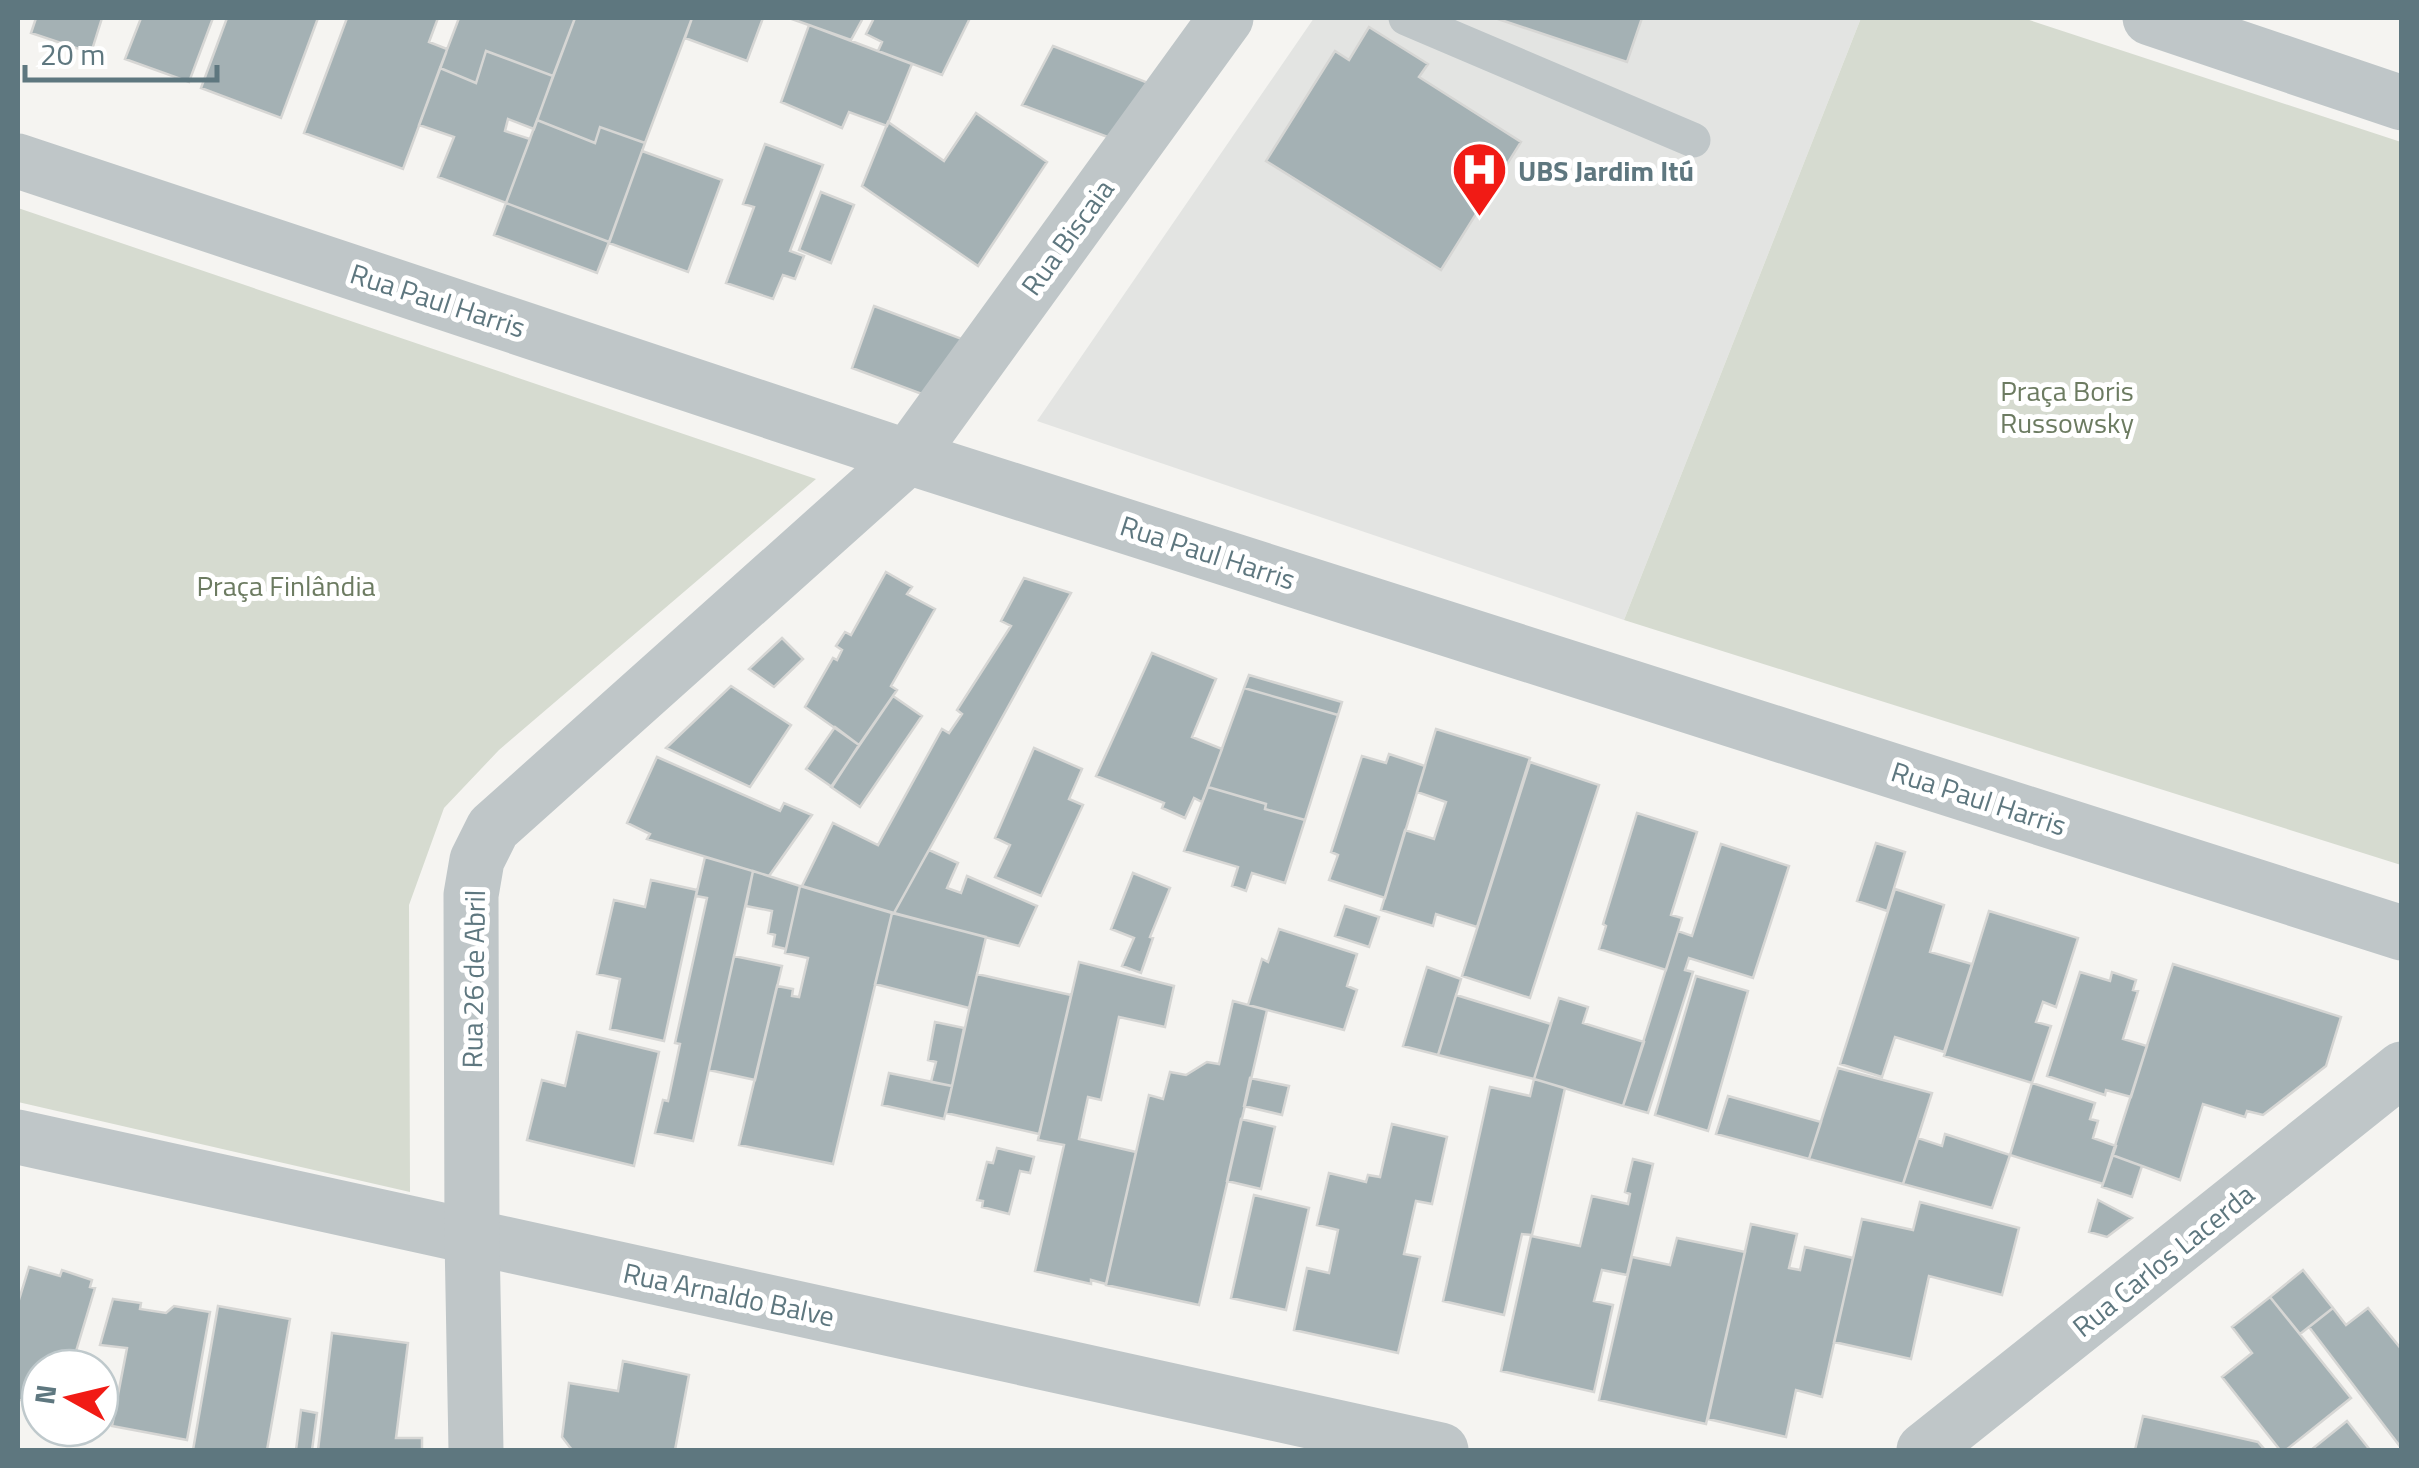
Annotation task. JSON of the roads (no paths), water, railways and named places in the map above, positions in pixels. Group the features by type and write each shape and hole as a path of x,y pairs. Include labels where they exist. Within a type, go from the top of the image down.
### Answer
{"street":[{"name":"Rua Biscaia","path":"908,457 1226,18"},
{"path":"2150,18 2402,103"},
{"name":"Rua Paul Harris","path":"18,161 908,457 2402,933"},
{"name":"Rua 26 de Abril","path":"476,1450 472,895 478,860 493,828 538,784 908,457"},
{"name":"Rua Carlos Lacerda","path":"1924,1450 2402,1069"},
{"name":"Rua Arnaldo Balve","path":"18,1136 1441,1450"}],"lane":[{"path":"1406,18 1693,140"}],"place":[{"name":"UBS Jardim Itú","path":"1479,219"}],"park label":[{"name":"Praça Boris Russowsky","path":"2067,406"},
{"name":"Praça Finlândia","path":"286,585"}]}
